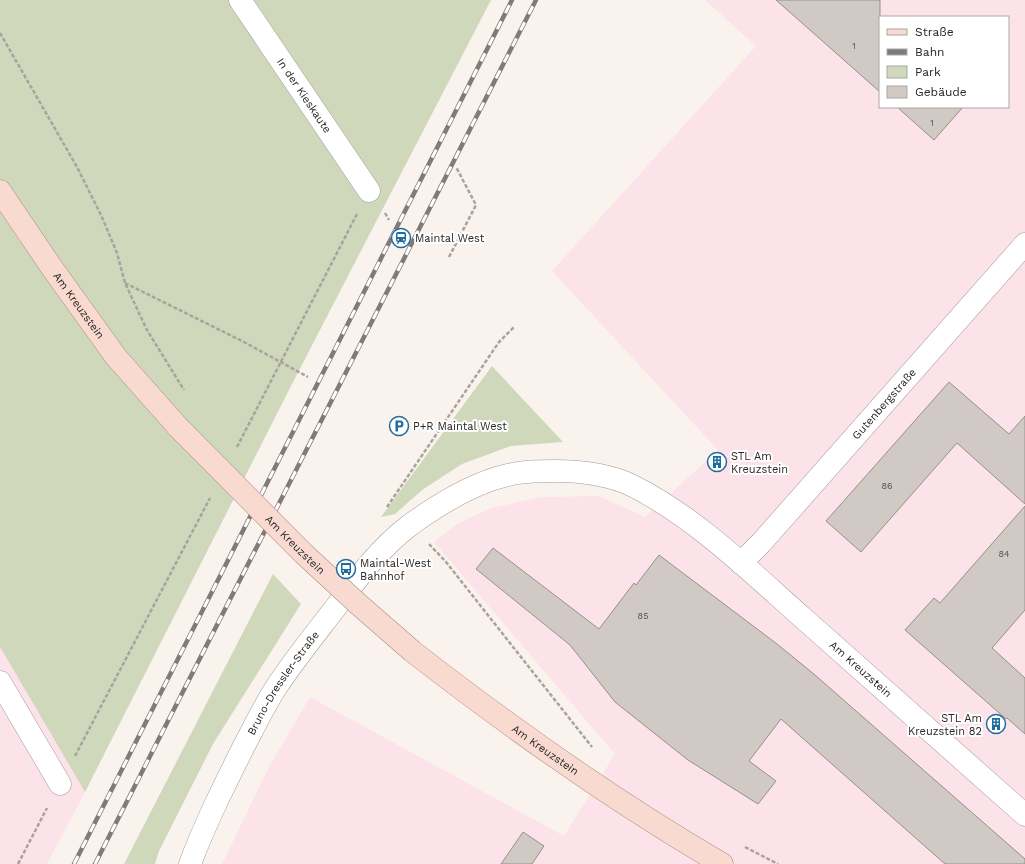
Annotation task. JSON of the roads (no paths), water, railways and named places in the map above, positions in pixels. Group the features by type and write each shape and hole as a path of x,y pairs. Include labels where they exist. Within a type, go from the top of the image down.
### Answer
{"main road":[{"name":"Am Kreuzstein","path":"0,191 48,263 116,356 178,427 304,554 412,651 478,702 554,756 685,842 722,864"}],"street":[{"name":"In der Kieskaute","path":"240,0 369,191"},
{"name":"Gutenbergstraße","path":"741,563 761,543 1025,244"},
{"name":"Am Kreuzstein","path":"410,525 454,497 507,475 532,471 591,473 632,485 677,512 741,563 1025,815"},
{"name":"Bruno-Dressler-Straße","path":"190,864 224,785 276,688 354,583 379,555 410,525"},
{"path":"0,682 60,784"}],"railway":[{"path":"74,864 512,0"},
{"path":"95,864 536,0"}],"place":[{"name":"Maintal West","path":"401,238"},
{"name":"P+R Maintal West","path":"399,426"},
{"name":"STL Am Kreuzstein","path":"717,462"},
{"name":"Maintal-West Bahnhof","path":"346,569"},
{"name":"STL Am Kreuzstein 82","path":"996,724"}]}
